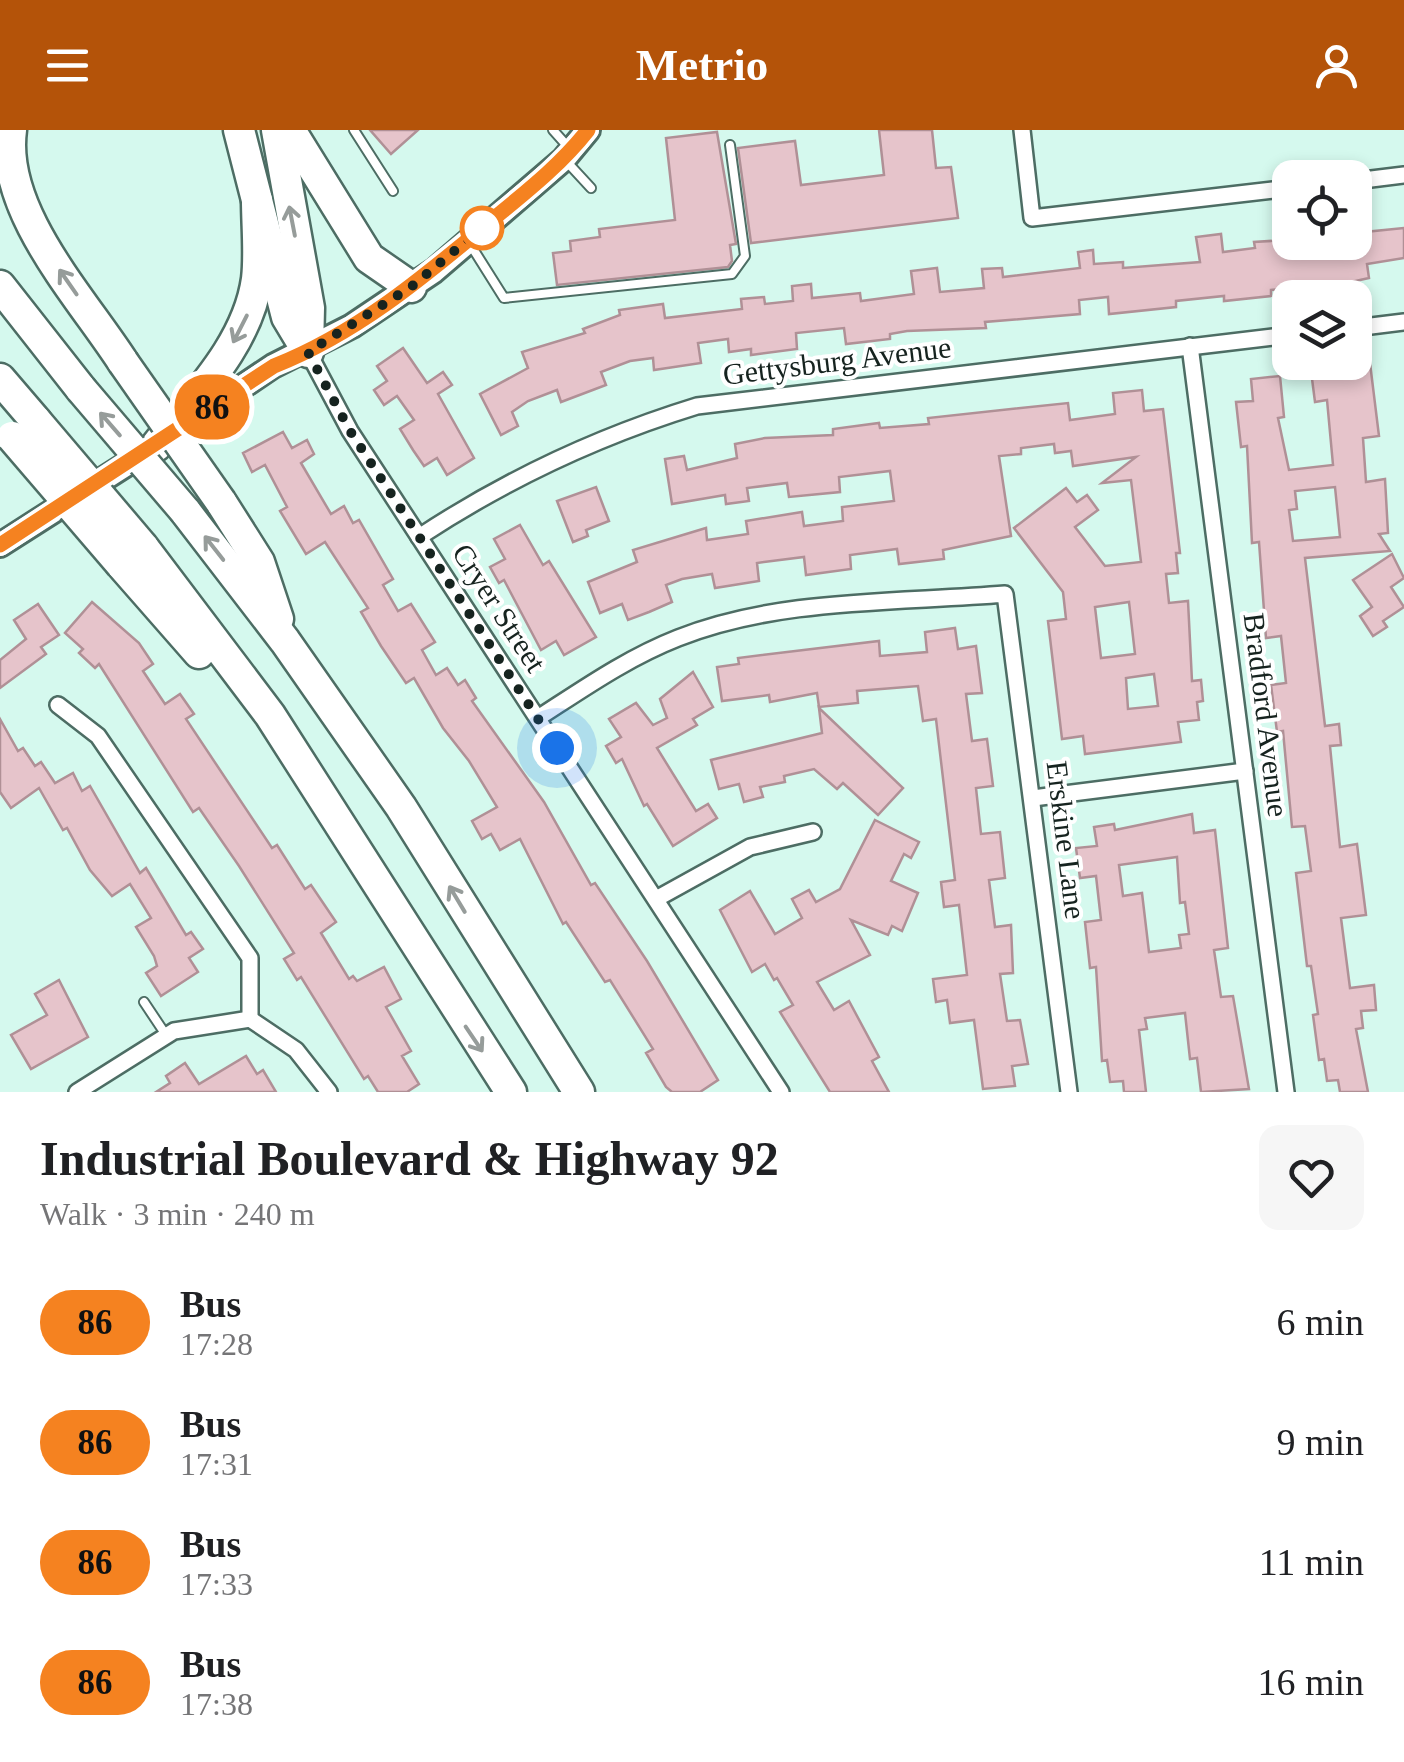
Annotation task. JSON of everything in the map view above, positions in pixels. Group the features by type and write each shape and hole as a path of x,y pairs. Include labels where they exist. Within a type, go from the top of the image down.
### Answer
{"highway":[{"path":"11,130 7,162 15,198 259,562 285,640"},
{"path":"239,130 288,317 308,352"},
{"path":"277,130 309,308 308,352"},
{"path":"290,130 369,258 411,287"},
{"path":"156,446 210,378 250,310 258,277 257,200"},
{"path":"0,286 80,389 186,511 285,640 401,807 579,1092"},
{"path":"0,379 16,428 270,714 510,1092"}],"main road":[{"path":"0,545 274,366 308,352 411,287 568,155 588,130"}],"street":[{"path":"1022,130 1032,218 1272,190"},
{"path":"1372,179 1404,175"},
{"path":"1372,326 1404,322"},
{"name":"Gettysburg Avenue","path":"419,537 543,462 625,428 697,406 1272,337"},
{"name":"Bradford Avenue","path":"1190,346 1286,1092"},
{"name":"Cryer Street","path":"308,352 350,431 781,1092"},
{"name":"Erskine Lane","path":"538,718 630,659 680,636 774,613 1005,594 1069,1092"},
{"path":"58,705 98,736 250,958 250,1018"},
{"path":"1034,798 1246,771"},
{"path":"656,900 750,847 812,832"},
{"path":"77,1092 166,1035 202,1023 250,1018 296,1050 329,1092"}],"lane":[{"path":"354,130 394,191"},
{"path":"552,130 591,188"},
{"path":"468,240 504,298 732,274 744,256 730,145"},
{"path":"144,1002 166,1035"}],"building":[{"path":"370,130 418,130 391,154"},
{"path":"879,130 932,130 936,168 951,167 958,218 751,243 738,148 795,141 801,185 884,175"},
{"path":"717,132 736,244 730,245 732,261 728,267 557,285 553,253 571,251 570,241 600,237 599,229 675,220 666,138"},
{"path":"1404,228 1404,258 1367,264 1369,278 1360,280 1272,280 1271,296 1176,301 1176,307 1109,314 1108,297 1079,300 1080,314 985,322 986,328 907,331 890,334 890,339 846,344 844,328 796,333 797,349 751,355 751,349 729,352 728,339 698,343 701,363 654,370 653,358 630,361 601,372 606,385 561,402 557,390 528,401 512,412 518,426 501,435 480,394 528,368 522,352 585,333 583,329 620,315 619,310 663,304 665,318 742,309 741,299 764,297 765,304 793,301 792,286 811,284 812,298 860,293 861,301 914,294 911,271 937,268 940,292 984,288 982,269 1002,268 1003,277 1080,268 1078,252 1093,250 1094,264 1123,262 1123,268 1200,262 1196,237 1221,234 1223,252 1255,248 1254,242 1272,241 1272,260 1372,260 1372,231"},
{"path":"403,348 427,383 443,372 452,385 438,394 474,458 447,475 437,458 424,466 413,450 400,429 414,420 397,396 384,405 374,390 387,381 377,366"},
{"path":"1251,379 1280,380 1284,417 1278,418 1289,470 1333,465 1327,400 1315,402 1312,380 1372,379 1379,436 1363,438 1366,482 1385,479 1388,533 1379,534 1390,551 1305,558 1325,726 1339,724 1341,745 1330,746 1340,847 1357,844 1366,915 1341,918 1350,988 1374,985 1376,1010 1361,1011 1363,1028 1356,1029 1368,1092 1340,1092 1338,1080 1327,1081 1324,1059 1319,1060 1313,1015 1318,1014 1311,966 1307,966 1296,873 1311,871 1305,826 1292,827 1283,731 1277,732 1271,685 1286,683 1281,636 1266,638 1259,542 1252,543 1247,446 1241,447 1236,402 1253,401","holes":["1335,487 1340,537 1293,541 1289,510 1297,509 1295,491"]},
{"path":"1142,390 1144,411 1163,409 1180,553 1176,553 1178,573 1166,574 1169,603 1188,601 1192,681 1201,680 1203,701 1197,702 1199,720 1178,722 1181,742 1085,754 1083,736 1062,739 1048,621 1066,619 1063,592 1014,528 1066,488 1077,502 1087,495 1098,510 1075,527 1105,566 1141,562 1131,480 1102,483 1136,457 1073,466 1071,451 1055,453 1054,444 1021,448 1021,454 999,456 1011,536 943,550 944,559 899,564 897,549 850,555 851,569 806,575 804,557 757,563 759,581 715,588 712,574 682,579 666,585 672,602 649,612 628,620 622,604 600,613 588,582 637,562 633,550 706,528 707,540 748,534 746,521 802,512 804,526 843,521 842,507 894,501 890,471 839,477 840,492 789,497 787,483 747,488 749,501 726,504 725,495 672,504 665,459 684,456 687,470 737,458 735,444 765,438 833,435 833,429 879,423 880,428 929,424 928,418 1068,403 1070,420 1115,414 1113,393","holes":["1129,602 1135,654 1101,658 1095,607","1154,674 1158,706 1128,709 1126,678"]},
{"path":"283,432 292,448 307,440 314,454 301,463 331,514 344,506 353,523 359,520 393,579 383,585 398,611 411,604 435,642 422,650 436,675 447,668 458,685 465,680 476,698 472,701 544,802 591,885 595,883 647,961 718,1080 700,1092 672,1092 666,1087 646,1053 653,1049 610,980 605,982 566,922 563,924 520,839 500,850 491,834 482,839 472,821 497,807 469,761 443,728 414,678 406,683 381,646 361,612 368,608 325,542 306,554 280,511 287,507 265,465 252,472 243,453"},
{"path":"596,487 609,521 586,530 588,536 573,542 557,501"},
{"path":"520,525 543,565 549,561 596,637 564,655 556,641 541,650 504,580 499,583 490,567 505,559 494,539"},
{"path":"1392,554 1404,578 1391,587 1404,607 1383,621 1387,627 1373,636 1360,616 1372,607 1353,580"},
{"path":"92,602 139,643 153,664 143,671 165,704 180,694 194,714 186,719 272,848 277,845 305,889 311,885 336,922 321,933 349,979 353,976 357,981 384,967 401,999 386,1007 411,1051 402,1056 419,1084 407,1092 378,1092 368,1076 364,1079 301,977 297,980 284,959 294,953 239,866 199,808 193,812 99,664 95,668 79,653 83,649 65,633"},
{"path":"38,604 59,635 41,647 46,654 0,688 0,660 26,639 14,620"},
{"path":"955,628 958,649 976,646 982,693 966,694 972,741 987,739 993,786 976,788 981,834 1000,832 1005,878 989,880 995,927 1011,925 1013,973 1000,974 1007,1021 1020,1020 1028,1064 1012,1066 1015,1086 983,1089 974,1020 950,1023 947,1000 936,1002 933,979 967,975 959,905 944,907 941,882 955,880 936,719 923,721 918,686 857,691 858,703 819,707 817,693 770,702 769,695 722,701 717,667 739,664 738,658 879,641 880,656 927,652 925,632"},
{"path":"693,672 713,707 693,719 697,725 657,748 696,811 708,804 717,818 673,846 647,804 644,806 622,759 616,763 606,746 621,737 609,719 636,703 653,725 667,718 660,699"},
{"path":"819,708 903,788 878,815 843,783 837,789 814,769 784,776 785,782 760,787 763,797 744,802 739,784 719,789 711,760 822,733"},
{"path":"0,719 18,751 23,748 35,766 41,762 55,783 73,773 82,791 90,786 140,873 146,868 186,935 191,932 203,949 189,958 198,972 161,996 146,973 157,966 154,956 136,927 151,918 130,884 112,896 90,870 39,788 11,808 0,792"},
{"path":"1192,814 1194,833 1215,830 1228,948 1214,950 1221,997 1233,996 1249,1089 1201,1092 1197,1058 1190,1059 1185,1013 1145,1018 1147,1029 1139,1030 1146,1092 1124,1092 1123,1081 1110,1082 1107,1060 1102,1061 1096,967 1090,968 1085,922 1101,920 1096,876 1080,878 1076,848 1097,846 1094,827 1114,824 1115,830","holes":["1177,857 1180,903 1185,902 1189,934 1179,935 1181,948 1149,952 1142,893 1123,896 1119,865"]},
{"path":"875,820 919,842 911,858 904,854 891,881 918,893 902,931 892,926 888,935 851,920 870,955 817,982 834,1010 849,1001 879,1057 872,1061 889,1092 830,1092 780,1012 793,1005 777,978 774,980 765,964 752,972 720,910 750,891 775,934 802,918 792,899 809,890 816,902 840,889"},
{"path":"59,980 88,1037 31,1069 11,1035 47,1015 35,994"},
{"path":"246,1056 257,1074 263,1070 276,1092 156,1092 170,1083 166,1076 185,1063 199,1084"}],"bus line":[{"name":"86","path":"0,545 274,366 308,352 352,326 434,271 564,159 588,130"}],"route":[{"path":"482,228 434,271 308,352 350,431 557,748"}]}
